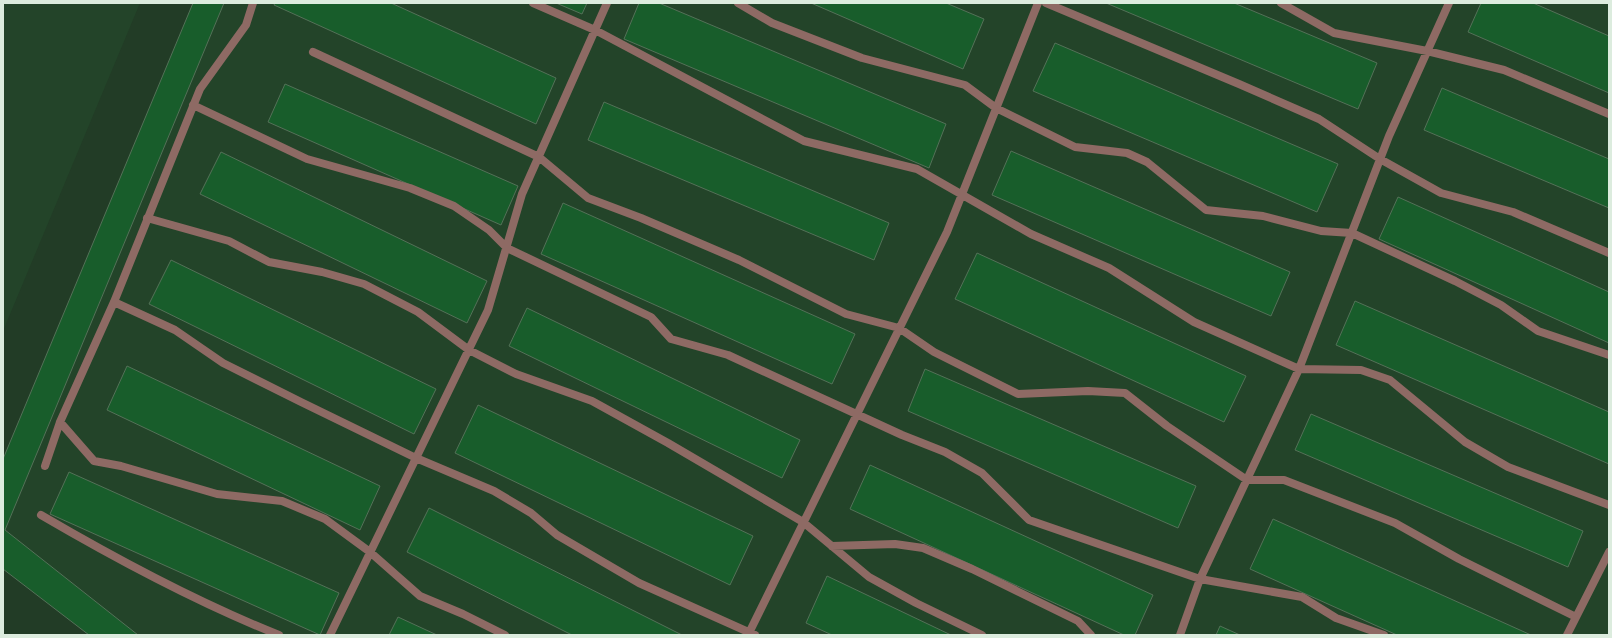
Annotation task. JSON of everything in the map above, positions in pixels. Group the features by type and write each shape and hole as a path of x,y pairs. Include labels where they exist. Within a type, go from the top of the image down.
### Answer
{"lane":[{"path":"45,466 60,422 114,302 200,89 246,25 253,3"},
{"path":"533,3 594,30 804,141 917,169 962,193 1031,234 1108,268 1194,322 1299,370 1361,370 1390,380 1464,442 1508,467 1609,505"},
{"path":"330,635 488,310 522,194 607,3"},
{"path":"738,3 772,23 862,58 965,86 996,108 1075,147 1127,153 1147,162 1206,210 1263,216 1321,231 1352,233 1455,281 1501,305 1538,331 1609,355"},
{"path":"114,302 175,330 223,363 416,458 494,491 531,513 557,535 639,583 751,634 803,522 947,232 1038,3"},
{"path":"1046,3 1239,84 1319,120 1380,159 1441,193 1513,212 1609,253"},
{"path":"1281,3 1334,33 1427,51 1504,70 1609,114"},
{"path":"1180,635 1200,579 1299,370 1380,159 1449,3"},
{"path":"313,52 538,157 588,198 739,260 846,314 899,328 934,352 1018,394 1088,391 1126,393 1167,426 1247,480 1284,480 1395,523 1460,559 1576,616"},
{"path":"194,105 307,159 410,188 454,206 489,230 507,248 651,317 671,339 728,355 902,435 945,452 982,473 1029,520 1200,579 1302,597 1336,618 1384,635"},
{"path":"147,218 229,241 269,262 322,272 364,284 418,312 469,350 516,374 592,401 668,443 803,522 869,577 916,603 982,635"},
{"path":"60,422 94,461 122,466 217,494 282,501 325,519 370,552 420,596 505,635"},
{"path":"41,515 125,564 238,619 279,635"},
{"path":"832,546 895,544 922,548 972,569 1078,621 1090,635"},
{"path":"1567,635 1609,552"}],"shaded area":[{"path":"3,3 140,3 3,331"},
{"path":"193,3 1609,3 1609,635 89,635 3,569 3,459"}],"building":[{"path":"193,3 224,3 5,530 138,635 89,635 3,569 3,459"},
{"path":"275,3 391,3 556,78 536,124 274,5"},
{"path":"556,3 587,3 582,14"},
{"path":"639,3 659,3 946,124 929,168 624,39"},
{"path":"811,3 946,3 984,19 963,69"},
{"path":"1106,3 1234,3 1377,63 1358,109"},
{"path":"1481,3 1533,3 1609,36 1609,93 1468,32"},
{"path":"1055,43 1338,164 1317,212 1033,91"},
{"path":"285,84 518,186 501,225 268,122"},
{"path":"1442,88 1609,159 1609,208 1424,130"},
{"path":"604,102 889,223 874,260 588,140"},
{"path":"1011,151 1290,272 1271,316 992,195"},
{"path":"221,152 487,281 467,323 200,194"},
{"path":"1398,197 1609,292 1609,343 1379,239"},
{"path":"563,203 855,334 832,384 541,254"},
{"path":"977,253 1246,376 1224,422 955,299"},
{"path":"171,260 436,389 414,434 149,304"},
{"path":"1355,301 1609,412 1609,464 1336,345"},
{"path":"527,308 800,440 782,478 509,346"},
{"path":"127,366 380,486 360,530 107,410"},
{"path":"925,369 1196,486 1178,528 908,411"},
{"path":"478,405 753,536 730,585 455,453"},
{"path":"1311,414 1583,531 1568,567 1295,450"},
{"path":"870,465 1153,595 1135,635 1124,635 850,509"},
{"path":"69,472 339,593 320,635 50,514"},
{"path":"429,508 682,635 572,635 407,552"},
{"path":"1273,519 1531,635 1397,635 1250,569"},
{"path":"827,576 951,635 832,635 806,623"},
{"path":"398,617 437,635 389,635"},
{"path":"1220,626 1240,635 1216,635"}]}
